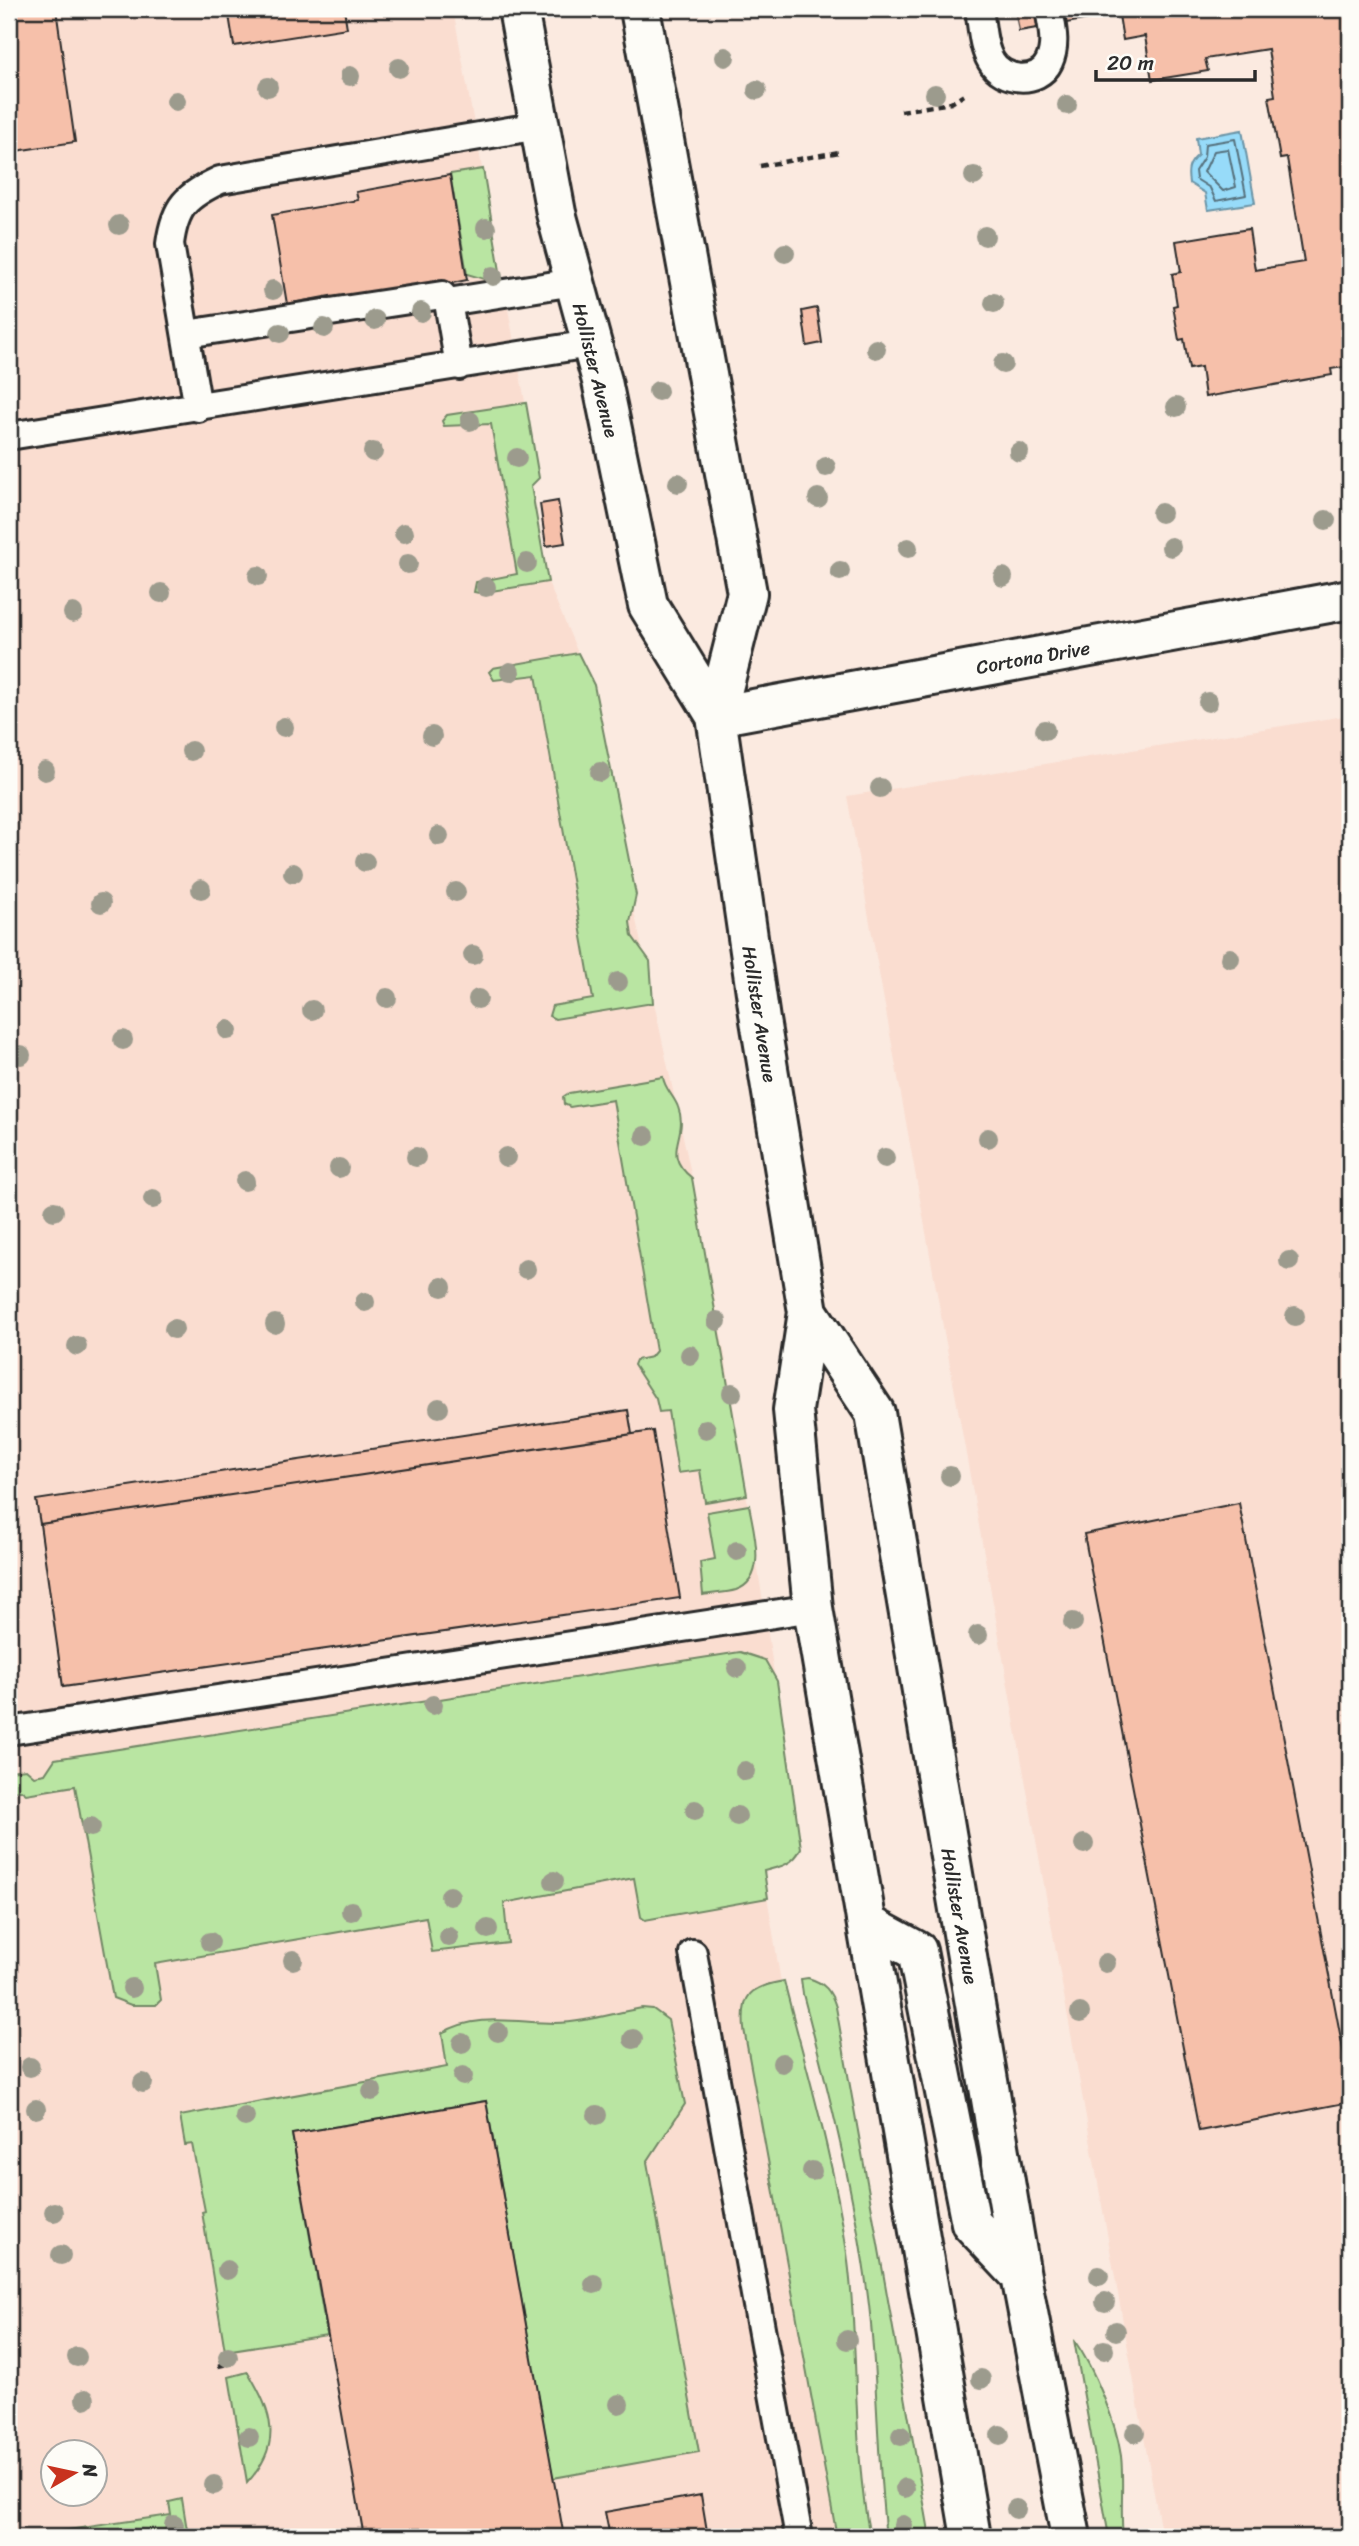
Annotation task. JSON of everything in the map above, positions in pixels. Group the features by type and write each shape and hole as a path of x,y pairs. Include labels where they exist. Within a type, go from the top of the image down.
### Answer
{"main road":[{"name":"Hollister Avenue","path":"518,9 539,126 574,282 602,381 648,605 716,716"},
{"name":"Hollister Avenue","path":"640,9 747,593 716,716 808,1312 793,1410 813,1608 971,2537"},
{"name":"Cortona Drive","path":"716,716 1350,599"},
{"name":"Hollister Avenue","path":"808,1312 875,1413 1021,2276 1071,2537"},
{"path":"867,1924 917,1951 971,2223 1021,2276"}],"lane":[{"path":"979,9 986,50 992,63 1000,74 1014,78 1036,74 1048,65 1054,38 1049,9"},
{"path":"198,408 170,244 173,221 183,203 220,180 539,126"},
{"path":"448,302 574,282"},
{"path":"186,334 433,294 442,295 448,302 459,366"},
{"path":"9,436 590,344"},
{"path":"9,1731 813,1608"},
{"path":"692,1952 799,2537"}],"path":[{"path":"901,111 951,103 966,93"},
{"path":"760,166 839,152"},
{"path":"218,2366 227,2364"}],"shaded area":[{"path":"9,9 453,9 539,478 531,486 548,582 578,653 692,1178 725,1356 801,1848 761,1858 870,2537 9,2537"},
{"path":"1350,715 1350,2537 1162,2537 847,796"}],"green space":[{"path":"483,169 501,277 494,282 467,274 450,174"},
{"path":"526,403 539,478 531,486 548,582 474,592 476,582 517,574 491,424 444,426 442,421 447,415"},
{"path":"578,653 594,685 636,895 630,922 632,936 650,961 653,1003 555,1019 549,1016 552,1006 593,999 536,675 494,680 489,672 493,668"},
{"path":"663,1077 681,1118 676,1152 682,1169 692,1178 747,1495 705,1502 700,1470 678,1473 668,1411 659,1412 656,1399 634,1365 636,1360 651,1357 656,1351 613,1100 570,1107 564,1104 563,1097 569,1093"},
{"path":"749,1505 756,1552 753,1575 746,1584 736,1590 703,1595 700,1562 715,1559 707,1512"},
{"path":"740,1652 765,1660 777,1681 801,1848 791,1861 764,1871 768,1898 645,1920 641,1917 634,1878 504,1903 508,1943 432,1952 426,1917 155,1964 161,2000 156,2005 131,2005 113,1998 75,1786 26,1794 21,1790 9,1792 9,1771 26,1769 34,1776 45,1774 55,1759"},
{"path":"808,1978 826,1988 836,2007 930,2537 886,2537 872,2334 864,2265 841,2148 803,1994 801,1979"},
{"path":"784,1981 841,2212 853,2319 860,2465 870,2537 837,2537 744,2029 744,2008 750,1994 763,1986"},
{"path":"642,2008 653,2009 668,2020 685,2104 647,2162 699,2452 553,2478 486,2101 292,2134 327,2335 225,2351 202,2212 205,2211 192,2144 185,2145 180,2116 447,2067 442,2033 469,2023 497,2020 566,2023"},
{"path":"1074,2340 1103,2395 1118,2442 1122,2466 1123,2537 1109,2537"},
{"path":"248,2372 268,2415 270,2442 266,2455 247,2483 229,2377"},
{"path":"182,2499 188,2536 20,2537 171,2515 169,2502"}],"water":[{"path":"1242,130 1255,203 1208,210 1205,193 1189,183 1189,168 1198,155 1196,138"}],"building":[{"path":"9,9 56,9 75,142 9,152"},
{"path":"228,9 344,9 347,28 234,46"},
{"path":"1015,9 1118,9 1119,14 1019,31"},
{"path":"1118,9 1350,9 1350,366 1331,369 1332,375 1205,397 1201,367 1189,369 1184,339 1179,340 1173,306 1177,305 1172,274 1181,272 1176,241 1249,229 1255,270 1304,262 1287,158 1280,159 1269,97 1275,96 1268,49 1205,59 1208,71 1152,80 1145,36 1123,40"},
{"path":"450,175 467,280 332,308 330,296 287,304 272,215 358,200 356,192"},
{"path":"817,308 822,343 807,346 802,311"},
{"path":"558,501 565,543 546,546 540,504"},
{"path":"628,1410 632,1434 40,1524 36,1500"},
{"path":"653,1431 680,1598 63,1687 40,1524"},
{"path":"1239,1503 1350,2086 1350,2102 1199,2131 1084,1534"},
{"path":"486,2101 564,2537 364,2537 292,2134"},
{"path":"701,2495 708,2537 610,2537 605,2512"}]}
